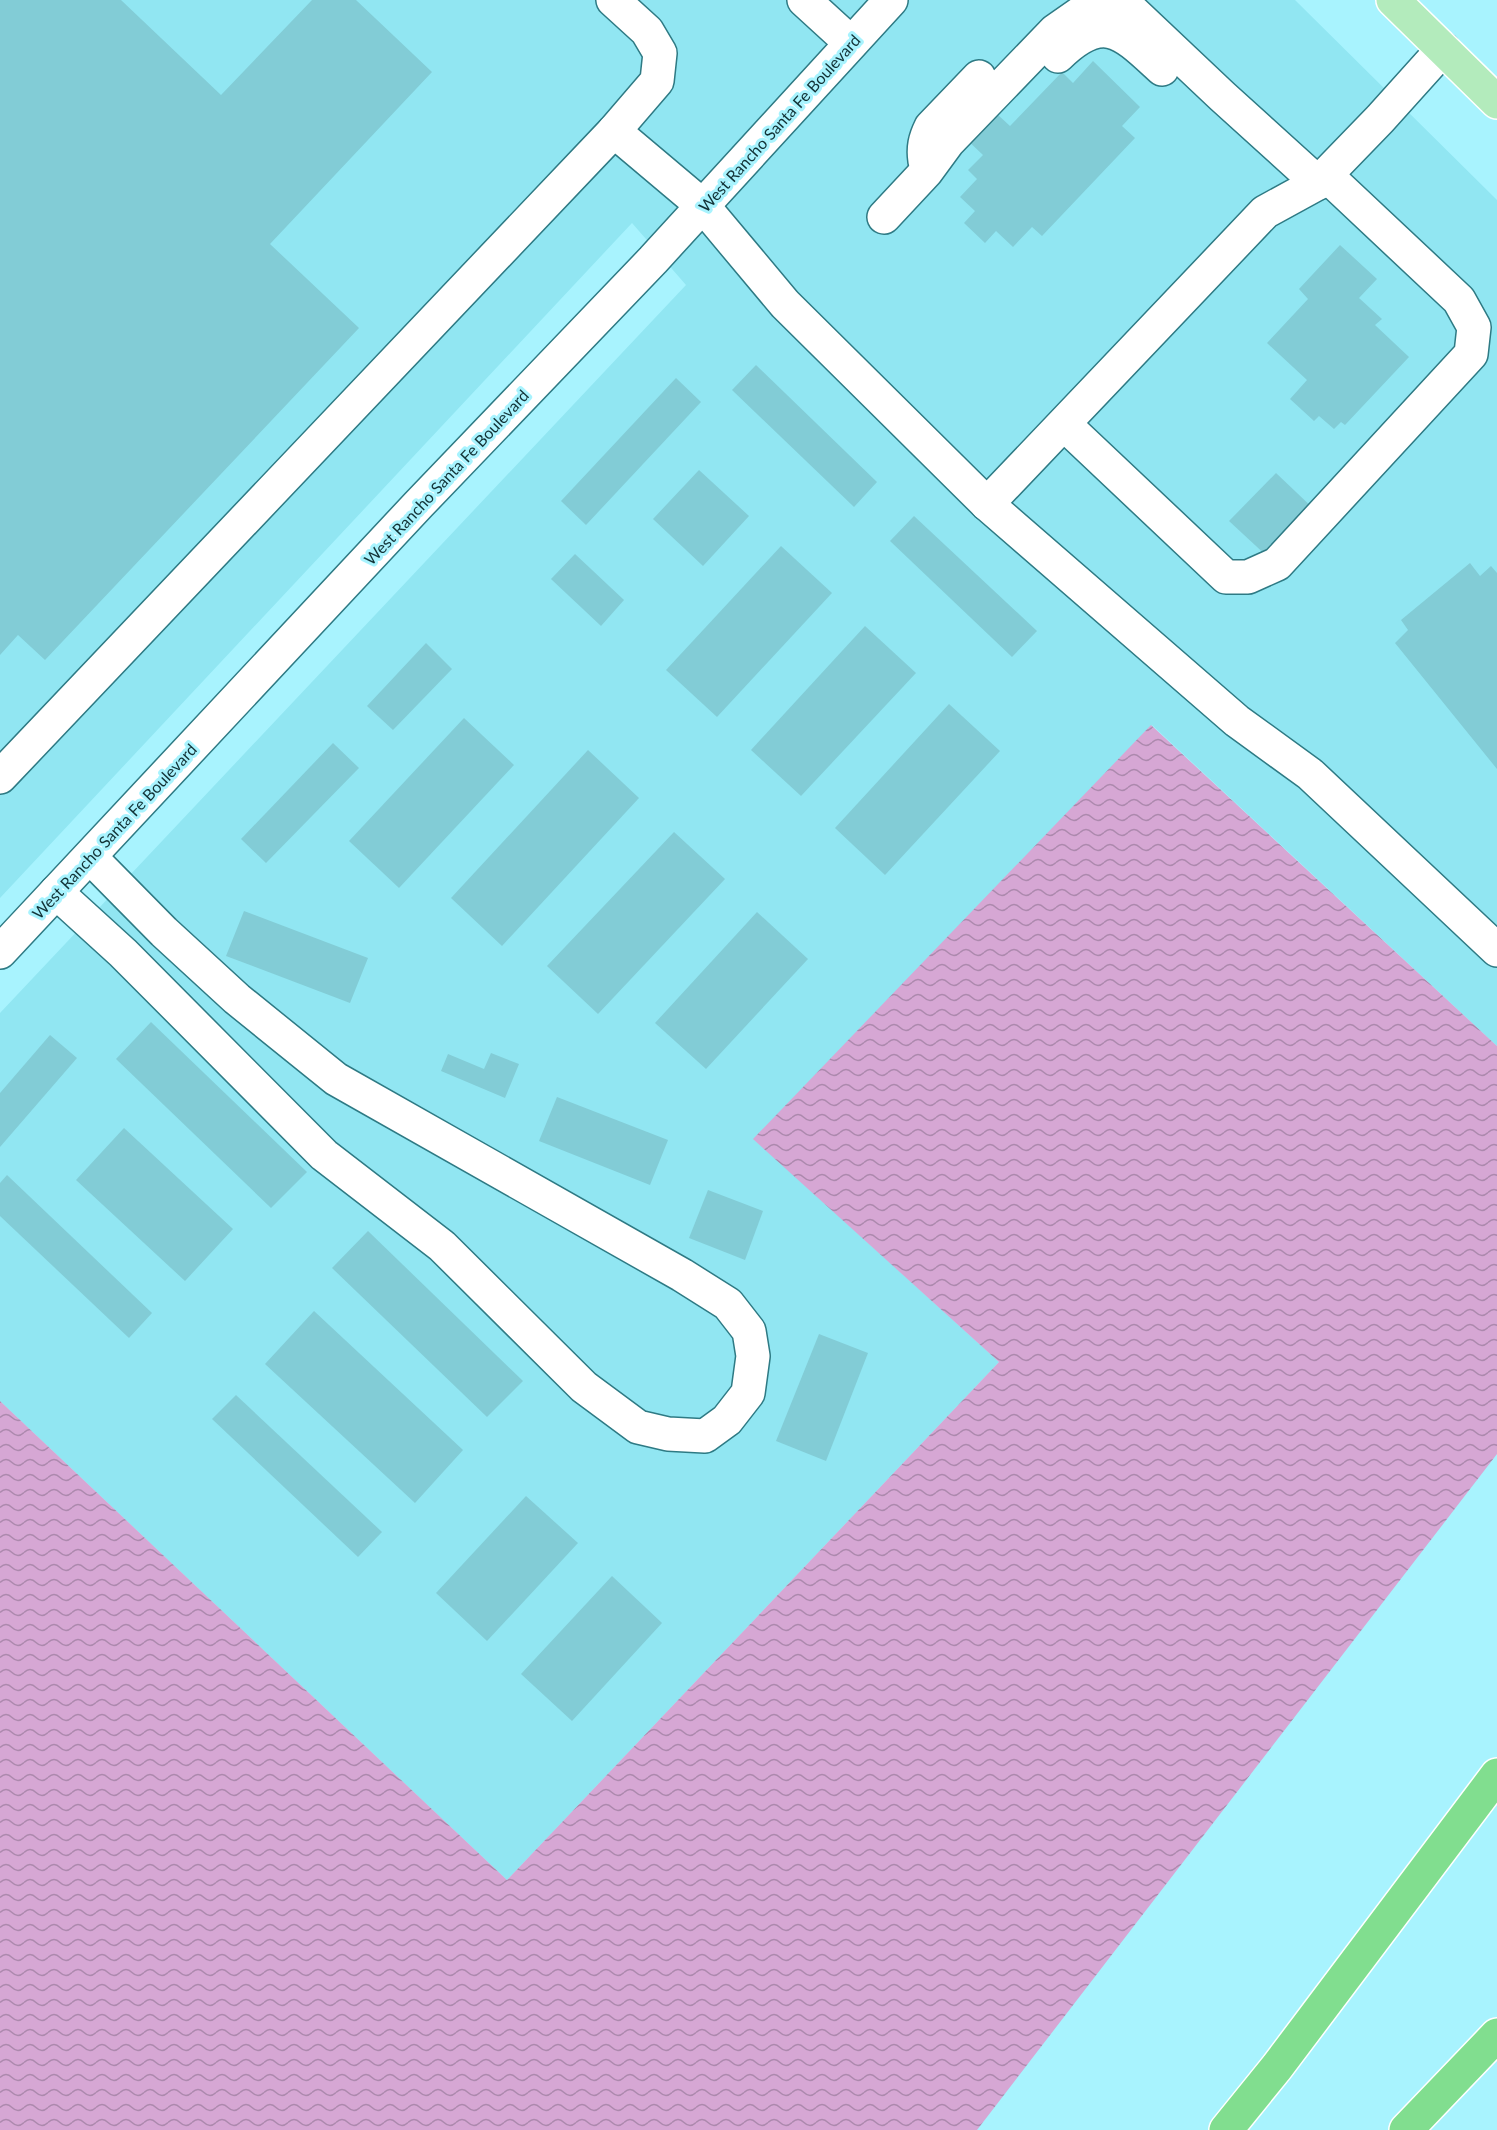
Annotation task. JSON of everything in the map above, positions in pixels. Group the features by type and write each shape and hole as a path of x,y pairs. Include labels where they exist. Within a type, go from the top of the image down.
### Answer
{"highway":[{"path":"1226,2130 1277,2067 1497,1774"},
{"path":"1406,2130 1497,2035"}],"main road":[{"path":"1393,0 1497,102"}],"street":[{"path":"0,777 614,131 657,81 660,53 647,31 613,0"},
{"path":"804,0 851,43"},
{"name":"West Rancho Santa Fe Boulevard","path":"0,952 703,206 891,0"},
{"path":"926,172 924,149 926,136 931,127 1033,22 1061,0"},
{"path":"884,217 926,172 948,142 1055,32 1097,0 1114,0 1132,11 1209,85 1322,179 1459,300 1474,327 1472,354 1277,564 1248,577 1226,577 1064,424"},
{"path":"926,172 948,162 972,144 1068,46 1091,32 1110,30 1120,34 1163,69 1209,85"},
{"path":"987,504 1265,212 1322,179 1443,49"},
{"path":"614,131 703,206 785,304 987,504 1237,721 1310,774 1497,950"},
{"path":"56,892 123,953 324,1155 442,1246 584,1387 638,1427 669,1434 705,1436 727,1420 748,1393 753,1356 749,1331 728,1304 682,1275 336,1079 237,999 164,932 90,857"}],"shaded area":[{"path":"0,0 1295,0 1497,200 1497,1046 1152,725 754,1139 999,1362 507,1880 0,1401 0,1013 686,285 632,223 0,898"}],"water":[{"path":"1151,725 1497,1046 1497,1454 977,2130 0,2130 0,1401 507,1880 999,1362 753,1139"}],"building":[{"path":"0,0 121,0 221,95 312,0 356,0 432,72 270,244 359,328 45,660 18,635 0,655"},
{"path":"1093,61 1140,107 1122,126 1135,138 1042,236 1032,227 1013,247 996,231 985,243 964,223 975,211 960,197 977,179 968,170 983,155 945,119 972,91 1010,126 1062,72 1073,83"},
{"path":"1340,245 1377,279 1359,298 1382,319 1375,325 1409,357 1345,425 1341,422 1334,429 1319,416 1314,421 1290,399 1307,380 1267,343 1308,299 1299,289"},
{"path":"756,365 877,482 854,507 732,390"},
{"path":"676,378 701,402 586,525 561,501"},
{"path":"699,470 749,516 703,566 653,519"},
{"path":"1276,473 1316,511 1270,559 1229,521"},
{"path":"914,516 1037,631 1012,657 890,541"},
{"path":"781,546 832,593 717,717 666,670"},
{"path":"575,554 624,600 601,626 551,579"},
{"path":"1470,563 1480,576 1491,566 1497,573 1497,769 1395,643 1408,630 1401,620"},
{"path":"865,626 916,673 801,796 751,750"},
{"path":"426,643 452,669 393,730 367,706"},
{"path":"949,704 1000,751 885,875 835,828"},
{"path":"464,718 514,765 399,888 349,841"},
{"path":"333,743 359,768 266,863 241,839"},
{"path":"588,750 639,798 502,946 451,898"},
{"path":"674,832 725,879 598,1014 547,966"},
{"path":"244,911 368,958 350,1003 226,956"},
{"path":"757,912 808,959 706,1069 655,1023"},
{"path":"151,1022 307,1172 271,1208 116,1059"},
{"path":"50,1035 77,1058 0,1147 0,1093"},
{"path":"491,1053 519,1064 505,1098 441,1071 448,1054 484,1069"},
{"path":"557,1097 668,1140 650,1185 539,1141"},
{"path":"124,1128 233,1229 185,1281 76,1180"},
{"path":"7,1175 152,1313 129,1338 0,1216 0,1183"},
{"path":"708,1190 763,1211 745,1260 689,1238"},
{"path":"368,1231 523,1381 487,1417 332,1268"},
{"path":"314,1311 463,1450 415,1503 265,1364"},
{"path":"819,1334 868,1353 826,1461 776,1441"},
{"path":"236,1395 382,1532 358,1557 212,1419"},
{"path":"526,1496 578,1543 487,1641 436,1593"},
{"path":"612,1576 662,1623 572,1721 521,1674"}]}
